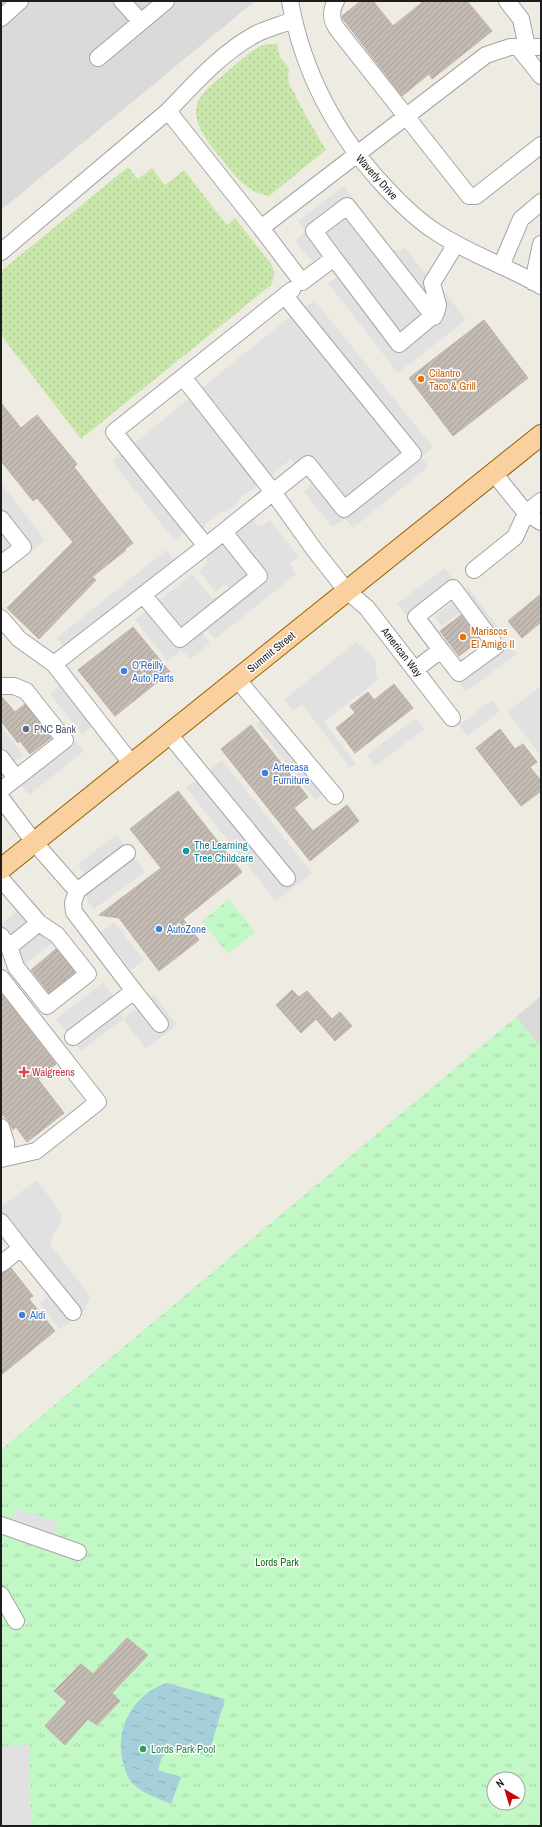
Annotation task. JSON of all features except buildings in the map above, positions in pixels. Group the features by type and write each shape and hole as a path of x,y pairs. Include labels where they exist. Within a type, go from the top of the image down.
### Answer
{"main road":[{"name":"Summit Street","path":"1,869 168,733 541,435"}],"street":[{"path":"1,18 20,1"},
{"path":"122,1 141,22"},
{"path":"98,58 166,1"},
{"name":"Waverly Drive","path":"290,1 301,47 322,98 356,154 390,193 420,222 456,244 537,284"},
{"path":"336,1 332,13 334,25 462,190 471,197 480,193 541,145"},
{"path":"507,1 521,19 529,47 541,76"},
{"path":"1,252 168,111 215,65 244,42 259,33 294,20"},
{"path":"260,228 356,154 406,118 486,55 503,48 529,47"},
{"path":"168,111 302,282"},
{"path":"501,266 521,219 541,202"},
{"path":"434,317 347,206 314,231 399,344 434,317 438,308 432,283 456,244"},
{"path":"537,284 541,244"},
{"path":"206,546 114,432 334,258"},
{"path":"54,664 144,596 308,464 344,509 413,454 285,296"},
{"name":"American Way","path":"183,377 274,492 316,552 346,590 367,608 416,669 452,718"},
{"path":"493,472 526,513 541,522"},
{"path":"474,570 515,536 526,513 541,501"},
{"path":"1,519 23,547 1,564"},
{"path":"144,596 180,639 259,576 224,532"},
{"path":"453,588 496,646 459,673 441,650 416,617 453,588"},
{"path":"1,618 19,639 54,664 131,763"},
{"path":"416,669 441,650"},
{"path":"237,679 335,796"},
{"path":"1,686 14,686 26,691 65,740 1,790"},
{"path":"168,733 287,878"},
{"path":"1,758 16,778"},
{"path":"1,798 34,842 77,891"},
{"path":"127,853 77,891 73,903 74,912 160,1024"},
{"path":"1,879 39,923 57,935 88,974 46,1006 16,968 5,942 39,923"},
{"path":"1,978 98,1102 36,1151 3,1156 6,1143 1,1127"},
{"path":"74,1036 134,991"},
{"path":"1,1222 73,1312"},
{"path":"1,1264 21,1248"},
{"path":"1,1525 78,1552"},
{"path":"1,1595 16,1622"}],"shaded area":[{"path":"1,1 255,1 1,210"},
{"path":"344,186 393,250 399,251 404,247 421,268 446,294 466,320 398,373 328,283 337,277 337,273 323,254 312,261 295,241 304,233 304,230 298,221"},
{"path":"314,300 433,447 422,457 428,467 353,528 345,519 332,527 304,492 309,488 310,482 291,459 273,475 238,499 239,502 225,512 222,511 205,524 204,530 190,541 184,533 174,540 112,461 303,306 309,305"},
{"path":"1,483 45,540 1,576"},
{"path":"255,518 255,523 258,526 263,525 270,520 298,556 290,564 296,574 215,639 208,631 204,632 204,636 210,643 190,659 181,650 168,661 135,620 192,574 213,599 228,589 228,587 224,585 216,592 199,571 208,562 205,558"},
{"path":"166,550 175,561 65,648 57,638"},
{"path":"444,568 453,579 406,615 397,604"},
{"path":"467,586 499,629 492,635 459,592"},
{"path":"455,600 463,610 442,626 434,616"},
{"path":"356,642 367,650 377,663 375,671 378,680 324,722 356,764 350,768 302,704 293,711 284,700"},
{"path":"509,643 517,654 465,692 458,682"},
{"path":"61,685 93,726 82,734 50,694"},
{"path":"541,686 541,756 507,712"},
{"path":"492,700 500,711 468,736 459,725"},
{"path":"266,717 326,792 315,800 256,725"},
{"path":"416,718 424,729 375,766 367,755"},
{"path":"1,726 24,755 14,763 1,747"},
{"path":"76,741 84,751 29,795 21,785"},
{"path":"222,760 312,873 276,901 186,788"},
{"path":"116,835 145,872 94,909 87,900 83,877 85,875 78,864"},
{"path":"32,899 61,936 15,972 1,954 1,924"},
{"path":"114,922 144,960 131,970 101,932"},
{"path":"103,983 112,994 123,1019 81,1051 56,1019"},
{"path":"154,995 177,1025 146,1049 123,1019"},
{"path":"541,996 541,1048 516,1017"},
{"path":"37,1180 62,1215 61,1224 54,1233 50,1244 90,1296 84,1311 60,1330 40,1303 59,1288 1,1213 1,1207"},
{"path":"17,1509 58,1522 55,1535 10,1521"},
{"path":"29,1744 31,1826 1,1826 1,1747"}],"green space":[{"path":"267,44 277,44 280,57 289,68 289,83 326,150 269,196 248,188 234,174 205,138 200,129 196,110 199,100 210,86 251,52"},
{"path":"128,167 138,179 152,168 165,185 184,170 227,225 235,218 271,264 274,277 271,285 81,439 1,335 1,271"},
{"path":"229,899 255,932 228,954 202,921"},
{"name":"Lords Park","path":"516,1017 541,1048 541,1826 1,1826 1,1450"}],"water":[{"name":"Lords Park Pool","path":"167,1683 225,1699 208,1756 166,1744 158,1770 181,1777 171,1804 144,1792 131,1782 125,1770 121,1750 121,1737 129,1714 145,1695 155,1688"}],"place":[{"name":"Cilantro Taco & Grill","path":"421,379"},
{"name":"Mariscos El Amigo II","path":"463,637"},
{"name":"O'Reilly Auto Parts","path":"124,671"},
{"name":"PNC Bank","path":"26,729"},
{"name":"Artecasa Furniture","path":"265,773"},
{"name":"The Learning Tree Childcare","path":"186,851"},
{"name":"AutoZone","path":"159,929"},
{"name":"Walgreens","path":"24,1072"},
{"name":"Aldi","path":"22,1315"},
{"name":"Lords Park Pool","path":"143,1749"}]}
